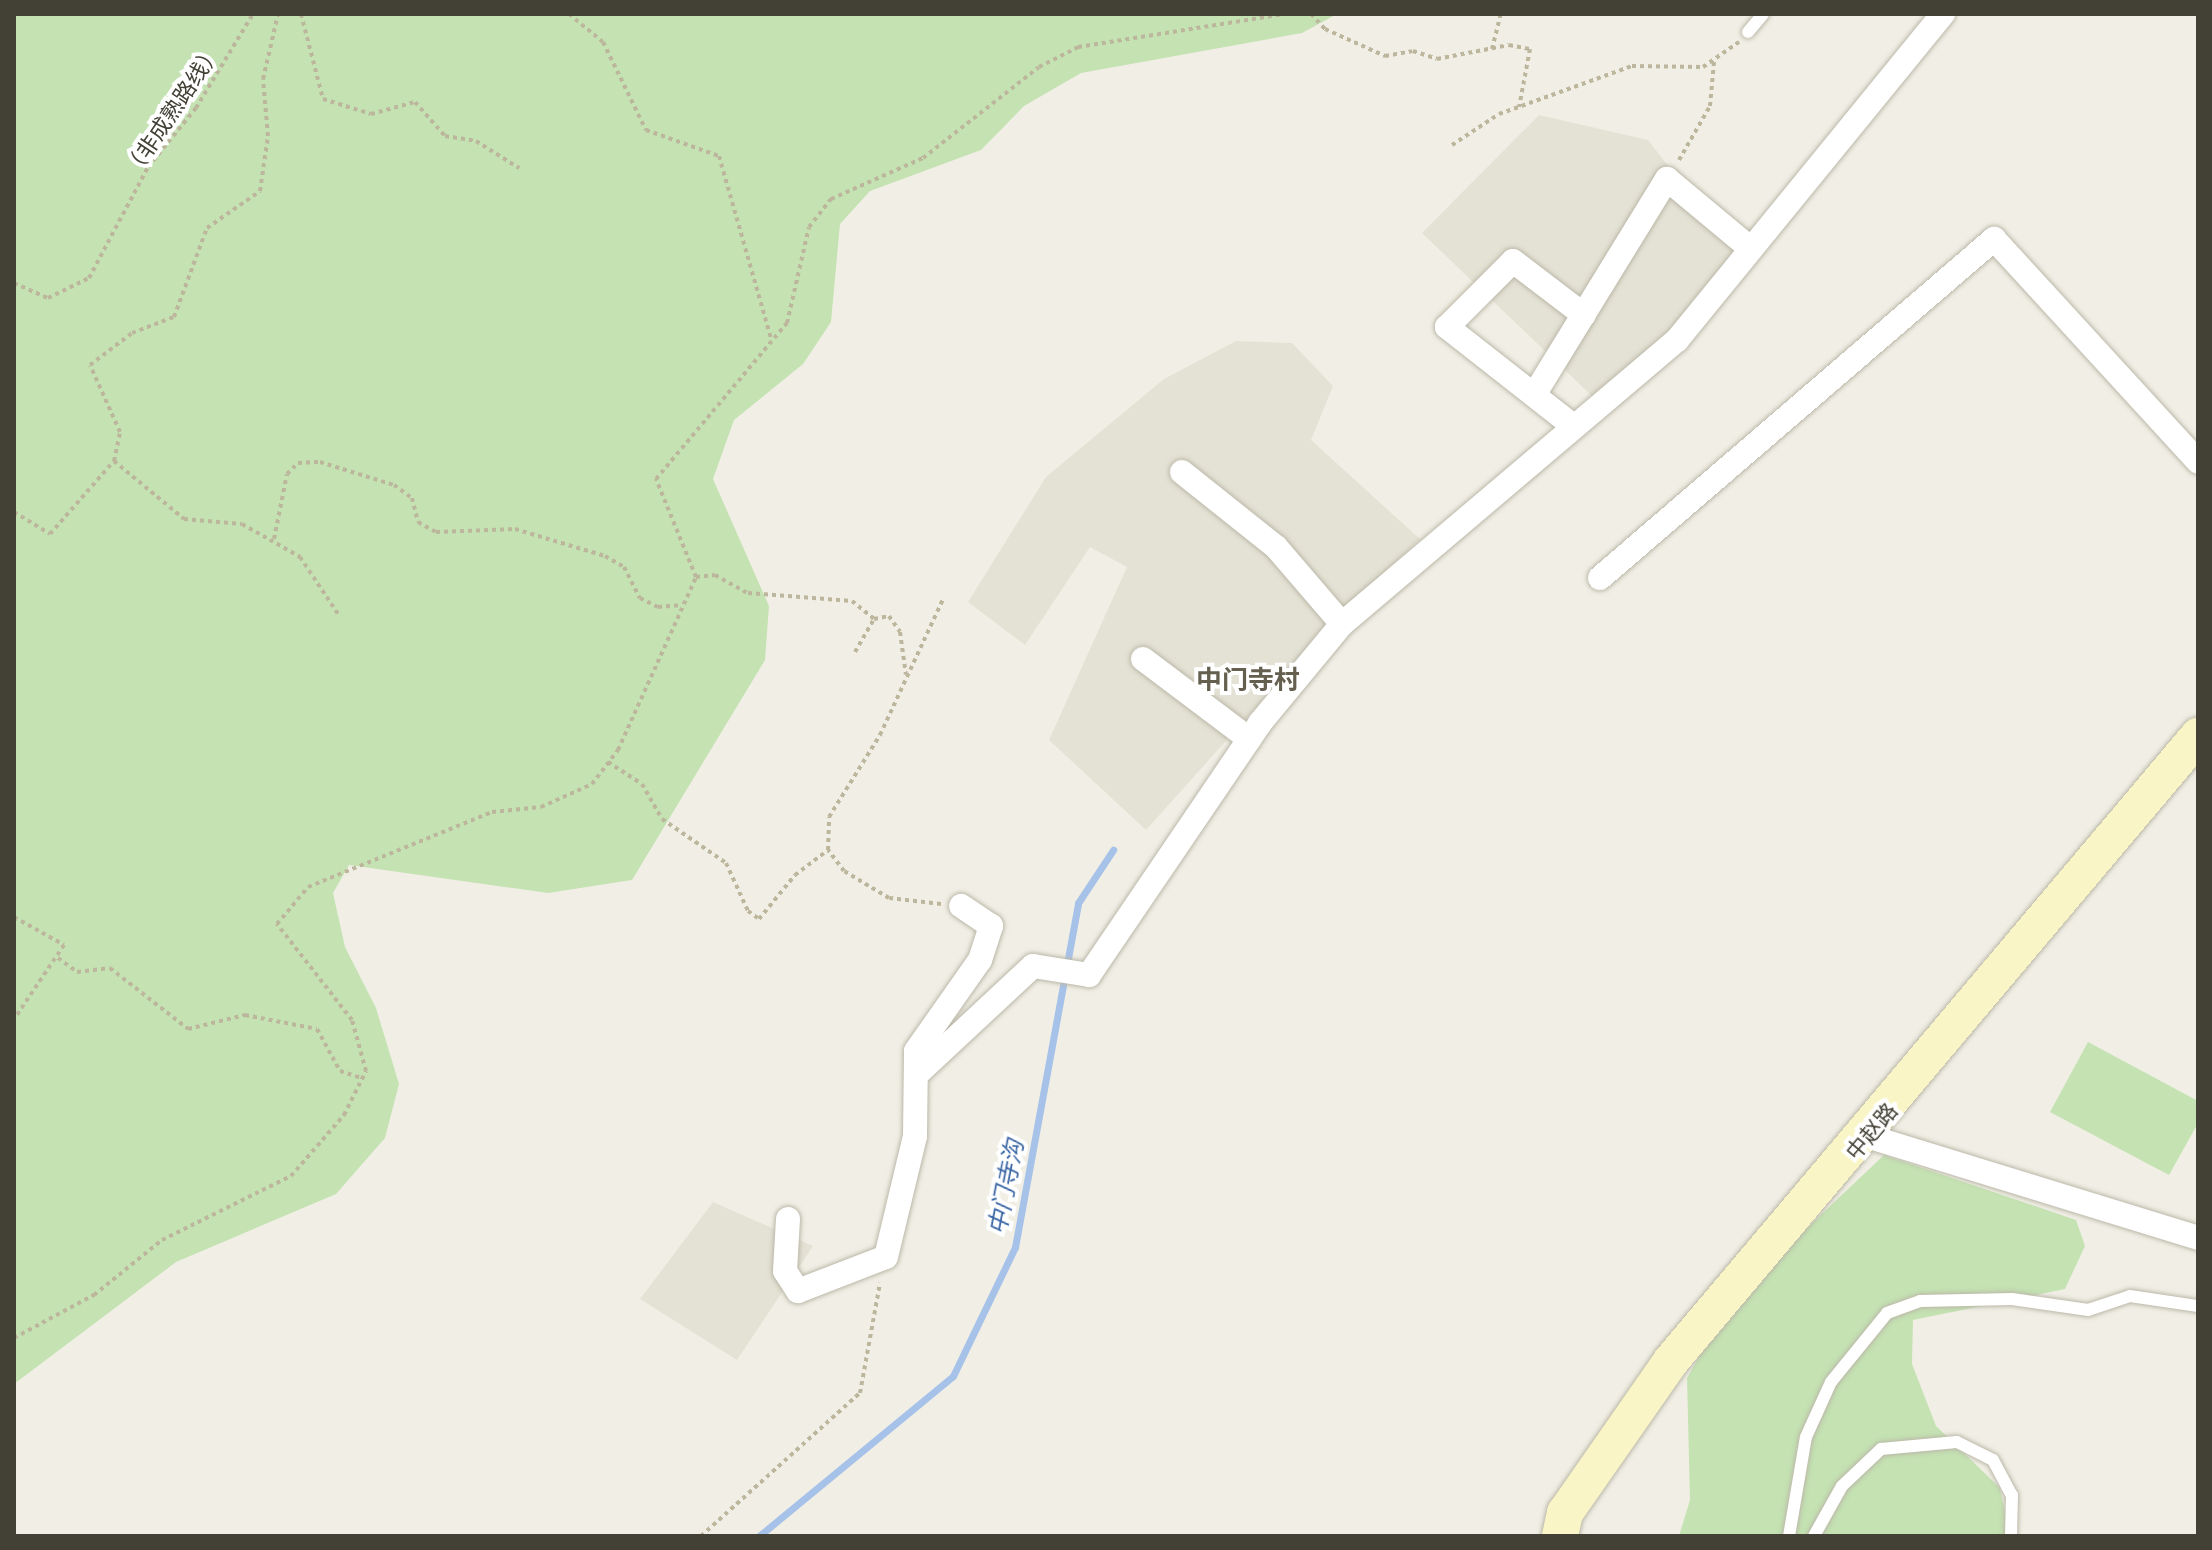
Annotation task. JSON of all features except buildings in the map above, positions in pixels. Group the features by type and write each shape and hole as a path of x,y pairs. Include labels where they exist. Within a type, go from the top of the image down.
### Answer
{"street":[{"path":"916,1075 1033,966 1089,975 1249,739 1342,624 1572,425 1677,340 1943,14"},
{"path":"1534,395 1667,179 1751,249"},
{"path":"1600,578 1994,239 2198,462"},
{"path":"1572,425 1447,327 1513,261 1584,315"},
{"path":"1182,472 1276,547 1342,624"},
{"path":"1143,659 1249,739"},
{"name":"中赵路","path":"1560,1536 1565,1513 1671,1361 1867,1136 2198,736"},
{"path":"788,1219 785,1271 798,1291 886,1257 915,1136 916,1051 980,960 991,926 961,906"},
{"path":"1867,1136 2198,1238"}],"lane":[{"path":"1748,32 1763,14"},
{"path":"1789,1536 1806,1437 1831,1382 1887,1313 1920,1301 2012,1299 2088,1310 2130,1296 2198,1306"},
{"path":"1814,1536 1842,1486 1881,1449 1957,1442 1993,1460 2012,1495 2011,1536"}],"path":[{"name":"（非成熟路线）","path":"14,283 48,298 89,278 148,167 196,108 253,14"},
{"path":"14,512 50,534 114,461 120,432 90,365 132,333 174,317 207,228 260,191 268,136 263,79 278,14"},
{"path":"301,14 323,99 371,114 415,102 445,136 476,141 519,168"},
{"path":"569,14 603,42 646,130 719,156 771,338"},
{"path":"14,1338 94,1295 162,1240 291,1176 344,1115 362,1078 352,1020 277,924 308,887 492,812 541,807 592,784 608,762 696,577 656,479 771,338 787,323 809,227 831,199 923,158 1039,67 1078,47 1285,14"},
{"path":"1311,14 1325,29 1385,56 1413,51 1437,59 1492,49 1530,49 1519,107"},
{"path":"1492,49 1501,14"},
{"path":"1452,145 1519,107 1632,66 1714,62 1748,32"},
{"path":"1667,179 1710,106 1714,62"},
{"path":"114,461 184,519 242,524 274,539 300,557 338,614"},
{"path":"274,539 287,474 298,463 320,462 394,485 412,498 418,522 436,532 515,529 605,556 624,567 640,598 658,607 682,605"},
{"path":"696,577 715,575 748,593 852,601 874,619"},
{"path":"944,597 907,677 829,817 828,850 844,871 889,898 961,906"},
{"path":"855,652 874,619 889,616 900,632 907,677"},
{"path":"608,762 642,784 662,819 726,863 748,911 759,919 795,875 828,850"},
{"path":"14,917 64,945 14,1019"},
{"path":"58,958 77,972 110,968 188,1029 245,1015 317,1029 340,1071 362,1078"},
{"path":"701,1536 867,1384 869,1327 886,1257"}],"shaded area":[{"path":"1539,115 1648,140 1743,262 1594,398 1422,233"},
{"path":"1236,341 1292,343 1333,386 1311,440 1420,539 1339,615 1146,830 1049,740 1127,567 1090,547 1025,645 968,602 1046,477 1164,379"},
{"path":"713,1202 813,1246 737,1360 640,1299"}],"green space":[{"path":"14,14 1337,14 1302,33 1081,73 1024,106 981,150 870,191 840,224 831,322 803,364 734,420 713,479 769,606 765,660 632,880 548,893 349,865 333,893 345,947 376,1008 399,1084 385,1138 336,1194 176,1262 14,1384"},
{"path":"2088,1042 2198,1101 2198,1123 2169,1175 2050,1112"},
{"path":"1884,1155 2076,1220 2085,1246 2065,1289 1913,1320 1912,1364 1936,1426 2000,1488 2010,1536 1679,1536 1690,1500 1687,1378 1731,1300"}],"waterway":[{"name":"中门寺沟","path":"759,1536 953,1376 1015,1247 1078,903 1113,850"}],"district":[{"name":"中门寺村","path":"1248,680"}]}
